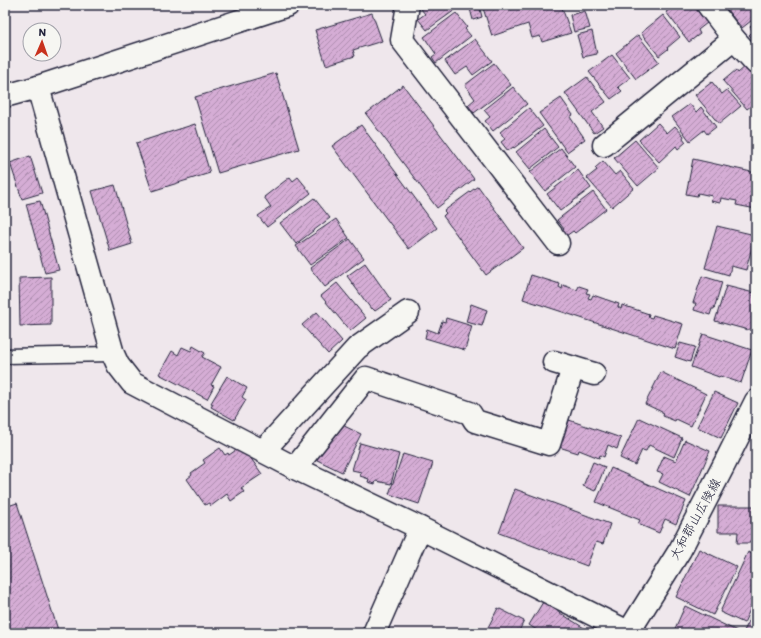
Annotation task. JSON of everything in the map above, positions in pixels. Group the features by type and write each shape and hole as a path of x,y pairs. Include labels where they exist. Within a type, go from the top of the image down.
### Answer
{"street":[{"path":"5,96 38,87 288,5"},
{"path":"408,5 402,40 558,243"},
{"path":"708,5 734,39 756,63"},
{"path":"604,145 734,39"},
{"path":"38,87 113,354 118,365 132,383 295,468 420,528 629,633"},
{"path":"263,451 356,348 408,312"},
{"path":"295,468 366,378 470,413 475,421 549,444 564,365 594,374"},
{"name":"大和郡山広陵線","path":"629,633 680,550 756,401"},
{"path":"374,633 420,528"}],"lane":[{"path":"5,356 113,354"}],"building":[{"path":"424,5 452,5 455,10 427,30 418,19 425,14 421,9 425,7"},
{"path":"469,5 479,5 482,17 473,20"},
{"path":"482,5 561,5 571,33 542,42 540,36 532,38 528,24 492,36"},
{"path":"676,5 693,5 707,23 698,30 700,34 689,42 666,12"},
{"path":"730,5 756,5 756,17 742,28 726,9"},
{"path":"585,11 590,28 574,32 570,15"},
{"path":"372,13 382,41 353,50 355,56 326,65 315,30"},
{"path":"456,13 467,27 465,29 471,36 436,63 432,57 436,54 424,37"},
{"path":"663,15 680,37 659,56 641,33"},
{"path":"756,21 756,43 749,35 753,31 750,27"},
{"path":"592,31 597,54 583,57 577,35"},
{"path":"638,35 659,62 636,79 616,53"},
{"path":"475,39 492,61 473,75 467,67 455,75 445,61"},
{"path":"612,55 630,78 618,87 622,91 611,99 589,72"},
{"path":"494,63 511,85 474,113 468,105 475,99 465,85"},
{"path":"746,66 755,76 753,78 756,81 756,102 747,109 723,81 736,70 738,73"},
{"path":"276,73 299,149 218,173 195,97"},
{"path":"587,77 606,102 592,112 603,127 594,133 565,93"},
{"path":"712,82 722,94 727,90 741,106 719,124 695,95"},
{"path":"403,85 474,179 437,208 366,114"},
{"path":"513,87 527,104 493,131 485,121 490,117 484,110"},
{"path":"561,98 573,115 570,117 585,139 567,152 539,113"},
{"path":"690,104 696,112 701,107 716,127 707,134 704,130 690,141 672,117"},
{"path":"529,108 543,126 508,151 501,142 505,139 500,132"},
{"path":"658,123 667,133 675,126 684,136 683,138 686,142 678,149 676,146 659,162 639,140"},
{"path":"195,124 210,173 152,191 136,143"},
{"path":"361,125 437,228 409,249 332,146"},
{"path":"544,129 558,147 530,169 516,152"},
{"path":"635,140 659,168 638,186 614,158"},
{"path":"561,148 575,167 545,191 530,172"},
{"path":"30,156 42,193 22,199 10,163"},
{"path":"693,159 756,173 756,209 736,205 737,201 721,198 720,203 711,201 712,196 698,193 697,196 686,194"},
{"path":"603,161 615,175 620,171 634,188 612,207 587,178 597,170 595,168"},
{"path":"578,170 591,188 560,211 547,194"},
{"path":"290,177 293,181 298,177 311,193 267,227 258,216 271,207 264,197"},
{"path":"115,185 132,244 110,251 92,191"},
{"path":"478,186 523,248 486,275 443,216 446,213 444,211"},
{"path":"593,192 606,209 575,233 573,231 566,236 561,230 564,229 557,220"},
{"path":"314,198 330,218 296,244 280,223"},
{"path":"40,201 59,270 45,273 26,204"},
{"path":"336,219 349,238 310,265 296,246"},
{"path":"717,226 755,235 746,270 731,266 729,275 705,268"},
{"path":"350,239 364,258 325,287 310,268"},
{"path":"365,263 391,300 375,311 372,308 371,309 347,276"},
{"path":"531,275 560,284 559,287 562,289 563,285 577,290 579,286 588,289 586,293 590,294 588,298 591,299 593,295 619,304 618,307 621,309 622,305 649,314 648,317 652,318 653,315 683,324 675,349 523,299"},
{"path":"702,276 722,282 714,309 712,309 710,315 694,310 696,303 693,303"},
{"path":"51,277 51,325 20,326 19,278"},
{"path":"337,283 366,318 350,331 321,296"},
{"path":"726,286 754,293 753,296 756,297 756,331 715,321"},
{"path":"471,304 487,310 482,326 466,322"},
{"path":"317,312 342,341 328,354 302,325"},
{"path":"446,318 472,326 465,350 425,338 427,329 438,333 442,321 445,322"},
{"path":"703,334 752,350 741,383 691,367"},
{"path":"680,343 695,347 690,362 675,357"},
{"path":"193,346 205,353 202,357 221,367 211,385 214,386 207,399 159,374 172,351 178,355 182,347 191,351"},
{"path":"661,372 706,394 691,426 676,419 675,421 663,416 664,413 645,404"},
{"path":"227,376 247,388 242,397 246,400 234,420 211,407 213,404 211,403"},
{"path":"714,392 738,403 721,438 697,427"},
{"path":"639,418 682,438 674,457 649,445 646,451 642,450 635,465 620,458"},
{"path":"569,420 621,438 617,449 608,445 604,457 600,455 599,458 579,450 578,453 559,447"},
{"path":"340,424 361,434 342,472 315,459 326,437 332,440"},
{"path":"685,440 710,451 690,497 659,482 663,474 657,472 664,456 676,461"},
{"path":"360,443 399,454 391,484 376,481 375,484 368,482 369,479 360,476 361,472 352,470"},
{"path":"242,446 262,474 241,488 244,492 231,501 227,494 211,506 209,503 205,505 187,479 192,475 191,473 205,463 203,460 220,448 225,455 228,453 229,455"},
{"path":"403,454 433,463 419,504 389,494"},
{"path":"593,462 605,467 595,491 583,486"},
{"path":"611,468 686,501 676,524 665,519 659,533 638,524 640,520 596,502"},
{"path":"515,489 610,524 603,544 596,542 587,566 499,533"},
{"path":"17,503 59,633 5,633 5,507"},
{"path":"718,506 756,506 756,541 750,541 750,543 737,543 738,532 718,532"},
{"path":"699,549 737,567 713,615 676,597"},
{"path":"748,552 756,556 756,596 744,623 720,612"},
{"path":"543,602 584,628 580,633 541,633 529,625"},
{"path":"685,606 737,631 736,633 673,633"},
{"path":"756,607 756,633 743,633"},
{"path":"498,608 524,621 518,633 485,633"}]}
